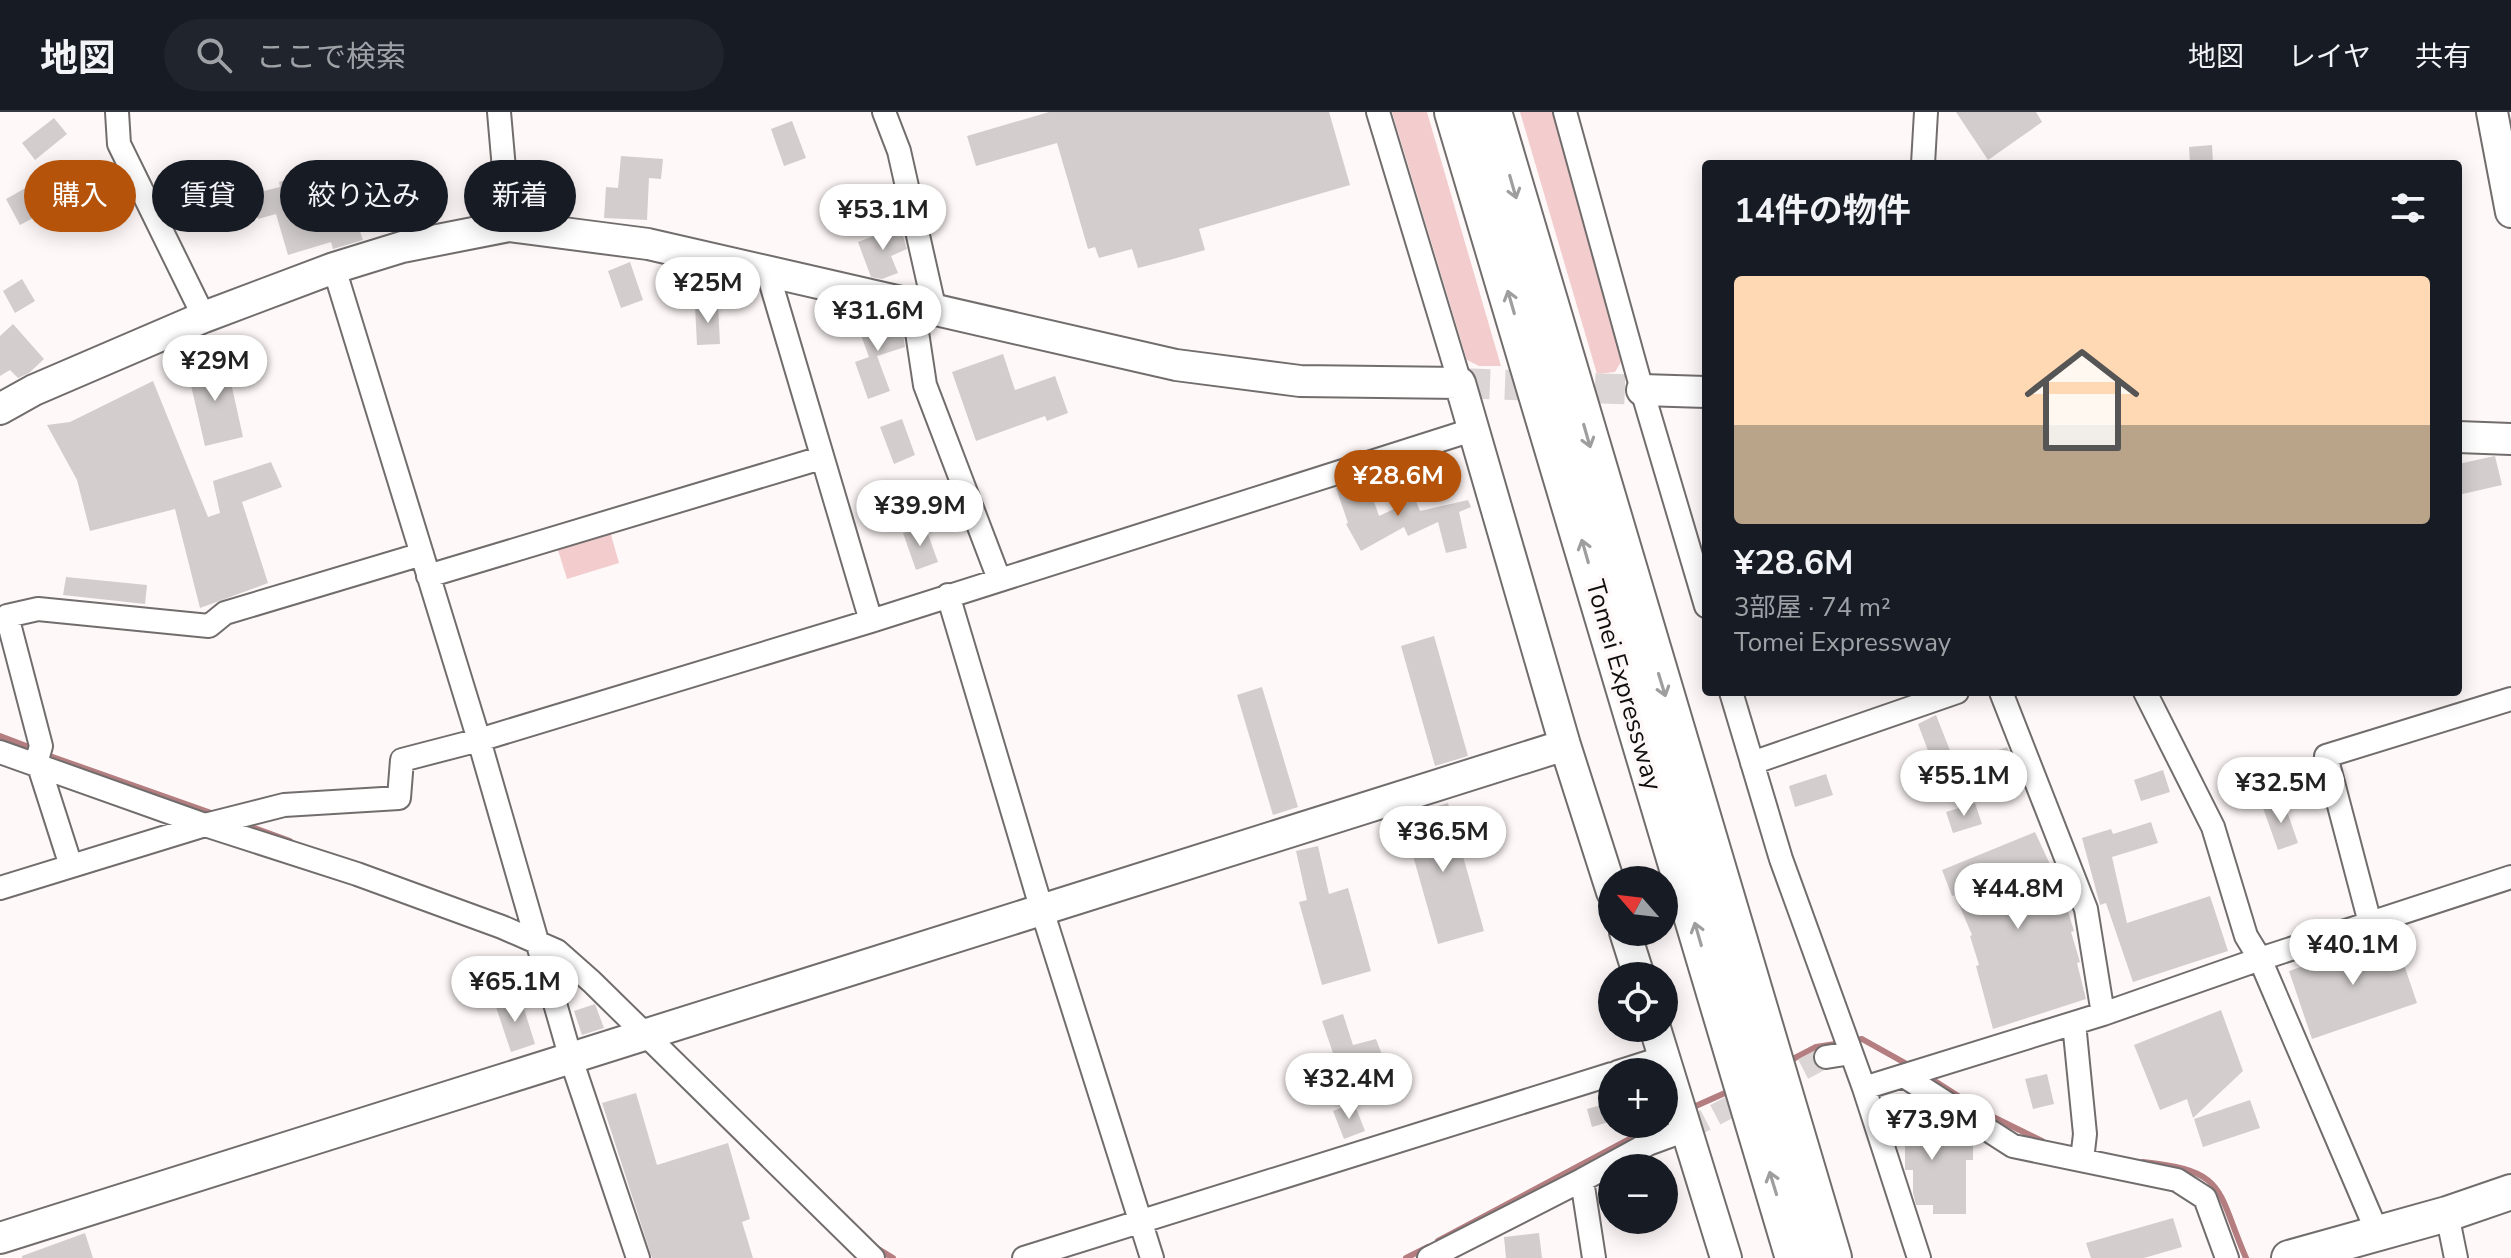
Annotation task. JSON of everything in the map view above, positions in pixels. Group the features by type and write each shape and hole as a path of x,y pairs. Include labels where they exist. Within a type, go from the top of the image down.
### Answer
{"highway":[{"name":"Tomei Expressway","path":"1455,112 1796,1258"},
{"name":"Tomei Expressway","path":"1491,112 1831,1258"},
{"path":"1693,789 1859,1258"}],"main road":[{"path":"2289,1258 2447,1214 2511,1192"}],"street":[{"path":"117,112 119,144 204,317"},
{"path":"499,112 503,160"},
{"path":"884,112 899,151 924,308 925,385 999,579"},
{"path":"1378,112 1604,866"},
{"path":"1565,112 1702,592"},
{"path":"1923,160 1926,112"},
{"path":"2492,112 2511,212"},
{"path":"0,409 34,390 204,317 334,268 402,247 478,232"},
{"path":"555,232 648,244 1176,365 1300,381 1460,383"},
{"path":"334,268 479,740 571,1059 638,1258"},
{"path":"767,270 871,621"},
{"path":"1642,390 1702,392"},
{"path":"0,888 207,824 284,805 399,798 402,760 479,740 871,621 1472,430"},
{"path":"2462,437 2511,439"},
{"path":"428,576 821,458"},
{"path":"71,866 38,757 7,616 38,609 209,626 225,613 422,554"},
{"path":"948,595 1041,907 1152,1258"},
{"path":"1732,696 1781,859 1864,1088 1919,1258"},
{"path":"1752,763 1945,696"},
{"path":"2003,696 2086,909 2103,1014"},
{"path":"2147,696 2213,827 2246,936 2260,959 2378,1234"},
{"path":"2370,923 2326,756 2511,699"},
{"path":"0,1238 571,1059 1041,907 1565,745"},
{"path":"0,752 38,757 207,824 357,874 502,927 557,951 654,1032 873,1258"},
{"path":"1864,1088 2103,1014 2511,877"},
{"path":"2074,1023 2083,1152"},
{"path":"1660,1042 1726,1258"},
{"path":"1826,1057 1851,1052"},
{"path":"1904,1075 2013,1146 2083,1152 2177,1180 2205,1198 2227,1258"},
{"path":"1024,1258 1598,1078"},
{"path":"1429,1258 1648,1144 1683,1118"},
{"path":"1582,1180 1594,1258"},
{"path":"2447,1214 2456,1258"}],"shaded area":[{"path":"1392,112 1427,112 1501,366 1479,366 1467,360"},
{"path":"1520,112 1555,112 1625,355 1615,372 1597,374"},
{"path":"610,531 619,563 567,579 557,547"}],"building":[{"path":"1049,112 1329,112 1350,185 1199,229 1205,250 1138,268 1132,249 1099,258 1095,247 1088,249 1057,143 976,166 967,136"},
{"path":"1956,112 2036,112 2042,122 1988,160"},
{"path":"54,118 67,134 35,160 22,143"},
{"path":"792,121 806,158 784,166 771,129"},
{"path":"2212,145 2213,160 2190,160 2189,147"},
{"path":"621,156 663,159 661,179 649,178 647,220 604,218 606,187 618,188"},
{"path":"280,187 280,228 276,214 264,217 264,191"},
{"path":"24,189 24,223 20,225 6,199"},
{"path":"900,226 907,249 891,256 898,273 882,279 871,277 858,242"},
{"path":"281,232 360,232 363,240 333,249 331,242 288,255"},
{"path":"630,262 643,300 621,308 608,271"},
{"path":"22,279 35,301 15,313 3,291"},
{"path":"718,305 720,344 697,345 695,306"},
{"path":"885,317 901,320 905,347 877,356 890,391 868,399 855,362 869,357 858,327"},
{"path":"13,324 44,359 29,373 18,378 10,370 0,376 0,336"},
{"path":"1003,354 1015,390 1055,376 1068,413 1047,421 1045,416 976,441 952,372"},
{"path":"226,360 243,437 205,446 187,368"},
{"path":"153,381 208,517 220,513 213,481 271,462 282,487 242,502 268,583 200,608 175,509 90,531 77,480 47,425 70,422"},
{"path":"902,419 915,455 894,464 880,427"},
{"path":"2495,456 2502,485 2462,494 2462,463"},
{"path":"1366,478 1379,516 1415,499 1420,511 1468,500 1471,507 1459,512 1467,548 1446,553 1438,522 1408,536 1404,527 1361,551 1346,524 1336,488"},
{"path":"947,481 956,506 916,517 909,492"},
{"path":"925,526 938,562 916,570 903,533"},
{"path":"66,577 147,585 145,604 63,595"},
{"path":"1434,636 1468,756 1435,766 1401,646"},
{"path":"1262,687 1298,807 1273,815 1237,695"},
{"path":"1936,715 1953,758 1933,764 1918,724"},
{"path":"2007,747 2016,768 1979,780 1972,759"},
{"path":"2163,770 2170,792 2141,801 2134,780"},
{"path":"1826,774 1833,795 1795,807 1789,786"},
{"path":"2283,800 2298,843 2278,850 2263,808"},
{"path":"1448,803 1484,931 1438,944 1402,817"},
{"path":"1975,803 1982,824 1953,833 1946,812"},
{"path":"2151,822 2158,843 2112,857 2127,923 2210,896 2228,951 2133,982 2106,903 2100,905 2082,838 2111,829 2113,834"},
{"path":"2035,832 2061,888 2074,931 2071,932 2086,999 1993,1029 1976,966 1979,965 1972,935 1942,870"},
{"path":"1318,846 1329,894 1348,888 1371,971 1322,985 1299,902 1307,900 1296,851"},
{"path":"2394,935 2417,1003 2312,1039 2289,971"},
{"path":"520,996 535,1044 511,1052 495,1004"},
{"path":"595,1004 604,1028 582,1035 574,1011"},
{"path":"2221,1010 2243,1071 2193,1118 2187,1099 2160,1110 2134,1045"},
{"path":"1343,1014 1353,1045 1376,1039 1384,1060 1356,1066 1359,1081 1338,1086 1331,1056 1334,1056 1322,1021"},
{"path":"2047,1074 2054,1104 2033,1109 2025,1079"},
{"path":"636,1093 657,1165 728,1143 750,1219 742,1222 753,1258 652,1258 602,1103"},
{"path":"2250,1100 2260,1128 2203,1147 2194,1119"},
{"path":"1354,1103 1365,1131 1344,1139 1333,1111"},
{"path":"1598,1106 1598,1125 1592,1127 1587,1109"},
{"path":"1884,1106 1923,1106 1923,1141 1973,1141 1973,1160 1966,1160 1966,1214 1933,1214 1933,1205 1916,1205 1913,1170 1905,1170 1905,1143 1896,1143"},
{"path":"2173,1218 2182,1247 2144,1258 2091,1258 2086,1243"},
{"path":"85,1233 93,1258 22,1258 22,1256"},
{"path":"1539,1233 1542,1258 1506,1258 1504,1237"}],"waterway":[{"path":"0,736 34,749"},
{"path":"44,754 214,814"},
{"path":"240,823 290,841"},
{"path":"1853,1041 1862,1039 1914,1068"},
{"path":"1793,1059 1816,1047 1842,1043"},
{"path":"1927,1076 1983,1112 2042,1141"},
{"path":"1689,1109 1725,1093"},
{"path":"1438,1241 1632,1138"},
{"path":"2143,1162 2191,1171 2205,1178 2223,1200 2246,1258"},
{"path":"875,1247 893,1258"},
{"path":"1406,1258 1428,1247"}],"tunnel":[{"path":"1460,383 1642,390"},
{"path":"1686,1130 1826,1057"}]}
